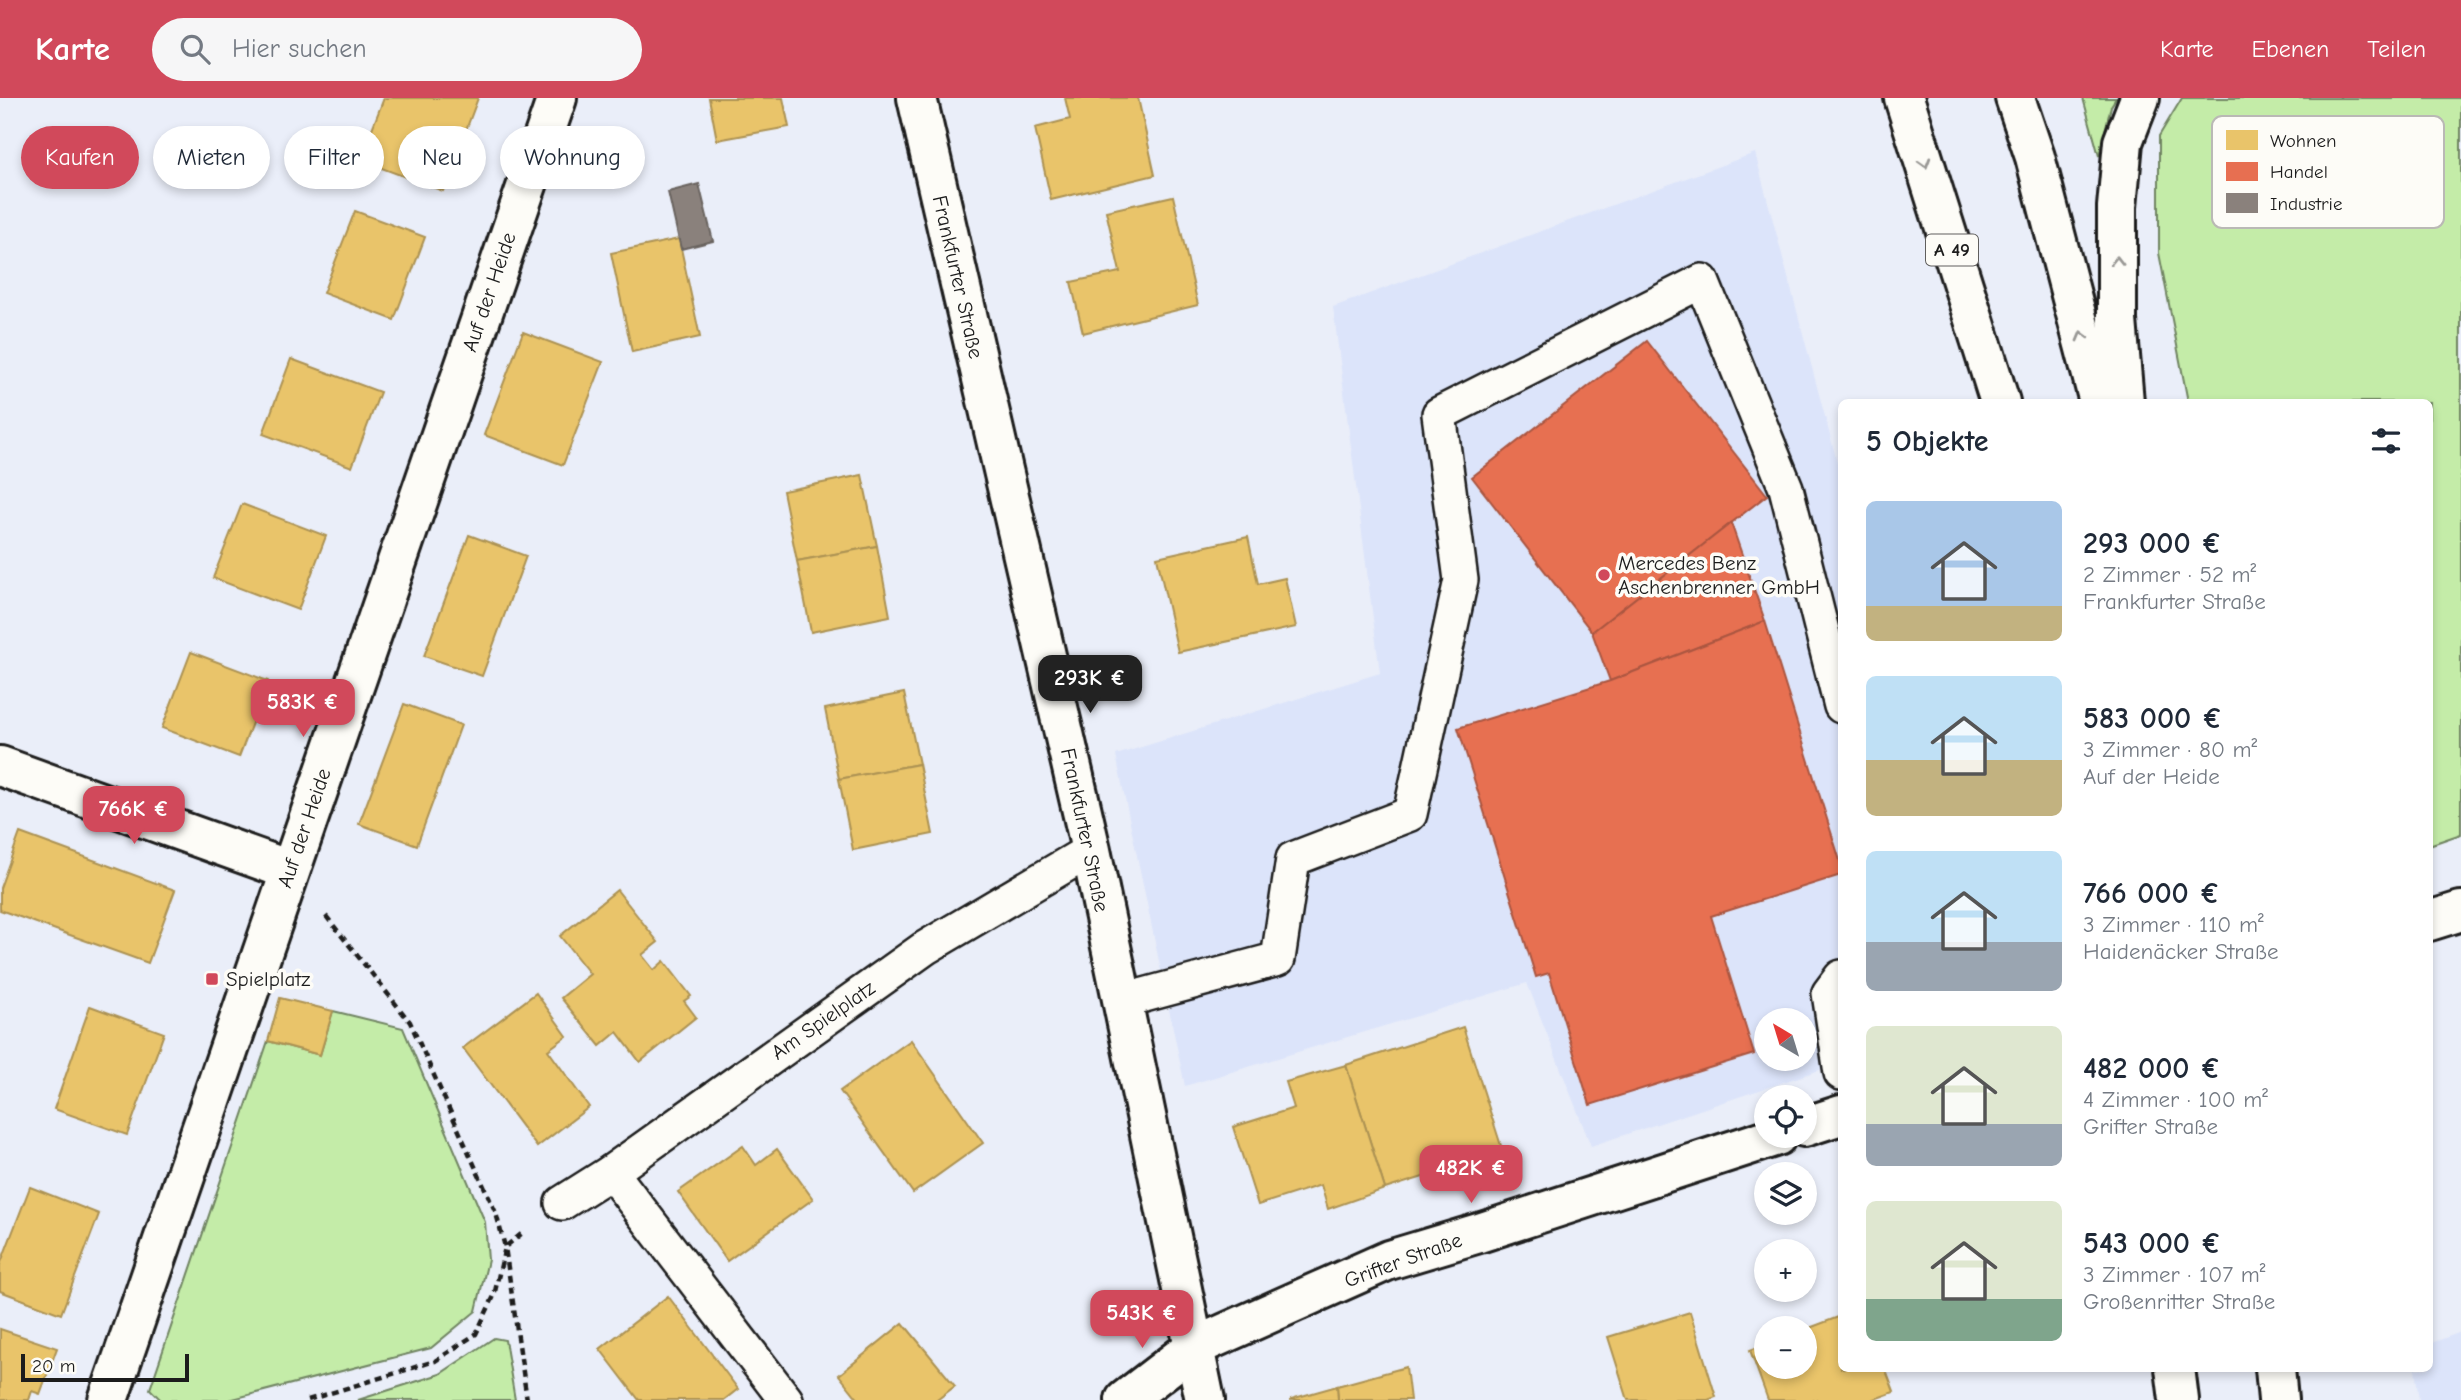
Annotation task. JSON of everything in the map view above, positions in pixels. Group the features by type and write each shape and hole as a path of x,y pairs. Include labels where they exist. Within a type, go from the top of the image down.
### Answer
{"main road":[{"name":"Auf der Heide","path":"108,1400 557,98"},
{"name":"Frankfurter Straße","path":"917,98 1091,850 1205,1400"},
{"name":"A 49","path":"1904,98 1999,399"},
{"path":"2015,98 2035,157 2098,399"},
{"path":"2123,399 2117,320 2117,207 2123,142 2140,98"},
{"path":"0,766 289,870"},
{"path":"2433,920 2461,911"},
{"path":"1817,1123 1838,1116"},
{"name":"Grifter Straße","path":"1125,1400 1194,1347 1389,1260 1754,1143"},
{"path":"2176,1372 2179,1400"},
{"path":"2275,1372 2278,1400"}],"lane":[{"path":"1122,1001 1278,959 1293,859 1410,814 1461,580 1439,414 1702,281 1786,488 1838,694"},
{"name":"Am Spielplatz","path":"562,1203 611,1172 925,948 1091,850"},
{"path":"1838,981 1829,993 1838,1053"},
{"path":"611,1172 786,1400"}],"path":[{"path":"289,870 410,1022 496,1213 505,1247 527,1400"},
{"path":"308,1400 435,1361 476,1334 494,1296 505,1247 562,1203"}],"shaded area":[{"name":"Mercedes Benz Aschenbrenner GmbH","path":"1755,153 1838,466 1838,1064 1817,1071 1817,1008 1754,1008 1754,1071 1817,1071 1775,1085 1754,1085 1754,1092 1591,1146 1527,983 1185,1086 1116,755 1380,673 1333,307"},
{"path":"2461,1332 2461,1400 2419,1400 2415,1372 2433,1372 2433,1342"}],"green space":[{"path":"2083,98 2116,98 2111,106 2099,156"},
{"path":"2182,98 2461,98 2461,834 2433,844 2433,399 2187,399 2159,253 2159,136"},
{"path":"333,1011 403,1028 485,1222 488,1260 476,1311 431,1348 229,1400 161,1400 150,1389 268,1041 320,1055"},
{"path":"494,1338 505,1340 515,1400 358,1400 440,1374"}],"building: Wohnen":[{"path":"384,98 478,98 467,126 398,126 398,174 384,169 384,126 373,126"},
{"path":"709,98 783,98 789,127 717,140"},
{"path":"1065,98 1138,98 1155,175 1051,200 1035,128 1070,119"},
{"path":"1173,196 1198,305 1083,333 1071,282 1120,272 1106,211"},
{"path":"355,211 425,237 394,320 323,293"},
{"path":"679,239 700,337 632,352 611,253"},
{"path":"523,332 603,362 563,465 484,435"},
{"path":"291,359 380,392 352,467 263,434"},
{"path":"862,475 877,546 797,561 783,491"},
{"path":"242,504 326,536 298,610 213,578"},
{"path":"469,535 526,556 482,676 424,656"},
{"path":"1248,537 1258,584 1285,578 1296,627 1178,652 1157,557"},
{"path":"877,546 890,616 811,632 797,561"},
{"path":"191,652 268,681 239,757 162,728"},
{"path":"904,693 919,764 839,779 825,709"},
{"path":"404,704 461,725 417,845 359,824"},
{"path":"919,764 933,834 853,850 839,779"},
{"path":"20,833 175,890 148,963 0,910 0,888"},
{"path":"617,890 658,942 642,955 654,970 664,961 691,996 684,1001 696,1017 640,1062 617,1032 600,1046 561,998 590,974 560,936"},
{"path":"536,993 567,1036 548,1050 589,1107 537,1147 463,1048"},
{"path":"280,998 333,1011 320,1055 268,1041"},
{"path":"90,1006 164,1033 127,1135 54,1109"},
{"path":"1463,1027 1503,1152 1385,1189 1346,1065"},
{"path":"911,1040 983,1143 913,1193 840,1091"},
{"path":"1346,1065 1385,1189 1328,1209 1321,1185 1258,1205 1233,1127 1294,1108 1286,1082"},
{"path":"743,1146 756,1165 777,1149 813,1199 727,1261 678,1192"},
{"path":"30,1187 99,1214 61,1314 0,1291 0,1265"},
{"path":"668,1296 738,1389 724,1400 639,1400 600,1349"},
{"path":"1690,1312 1716,1397 1708,1400 1628,1400 1608,1337"},
{"path":"1838,1317 1838,1372 1886,1372 1894,1392 1872,1400 1768,1400 1760,1379 1817,1379 1817,1325"},
{"path":"903,1323 955,1386 937,1400 859,1400 839,1375"},
{"path":"0,1329 57,1348 40,1394 32,1391 29,1400 0,1400"},
{"path":"1406,1367 1410,1400 1338,1400 1337,1386"},
{"path":"1337,1386 1338,1400 1291,1400 1291,1399"}],"building: Handel":[{"path":"1647,341 1767,495 1592,632 1472,477"},
{"path":"1731,523 1765,621 1610,681 1592,632"},
{"path":"1765,621 1838,854 1838,876 1711,916 1754,1054 1590,1105 1549,973 1536,977 1458,728 1610,681"}],"building: Industrie":[{"path":"699,184 713,241 681,249 668,192"}],"place":[{"name":"Mercedes Benz Aschenbrenner GmbH","path":"1604,575"},
{"name":"Spielplatz","path":"212,979"}]}
